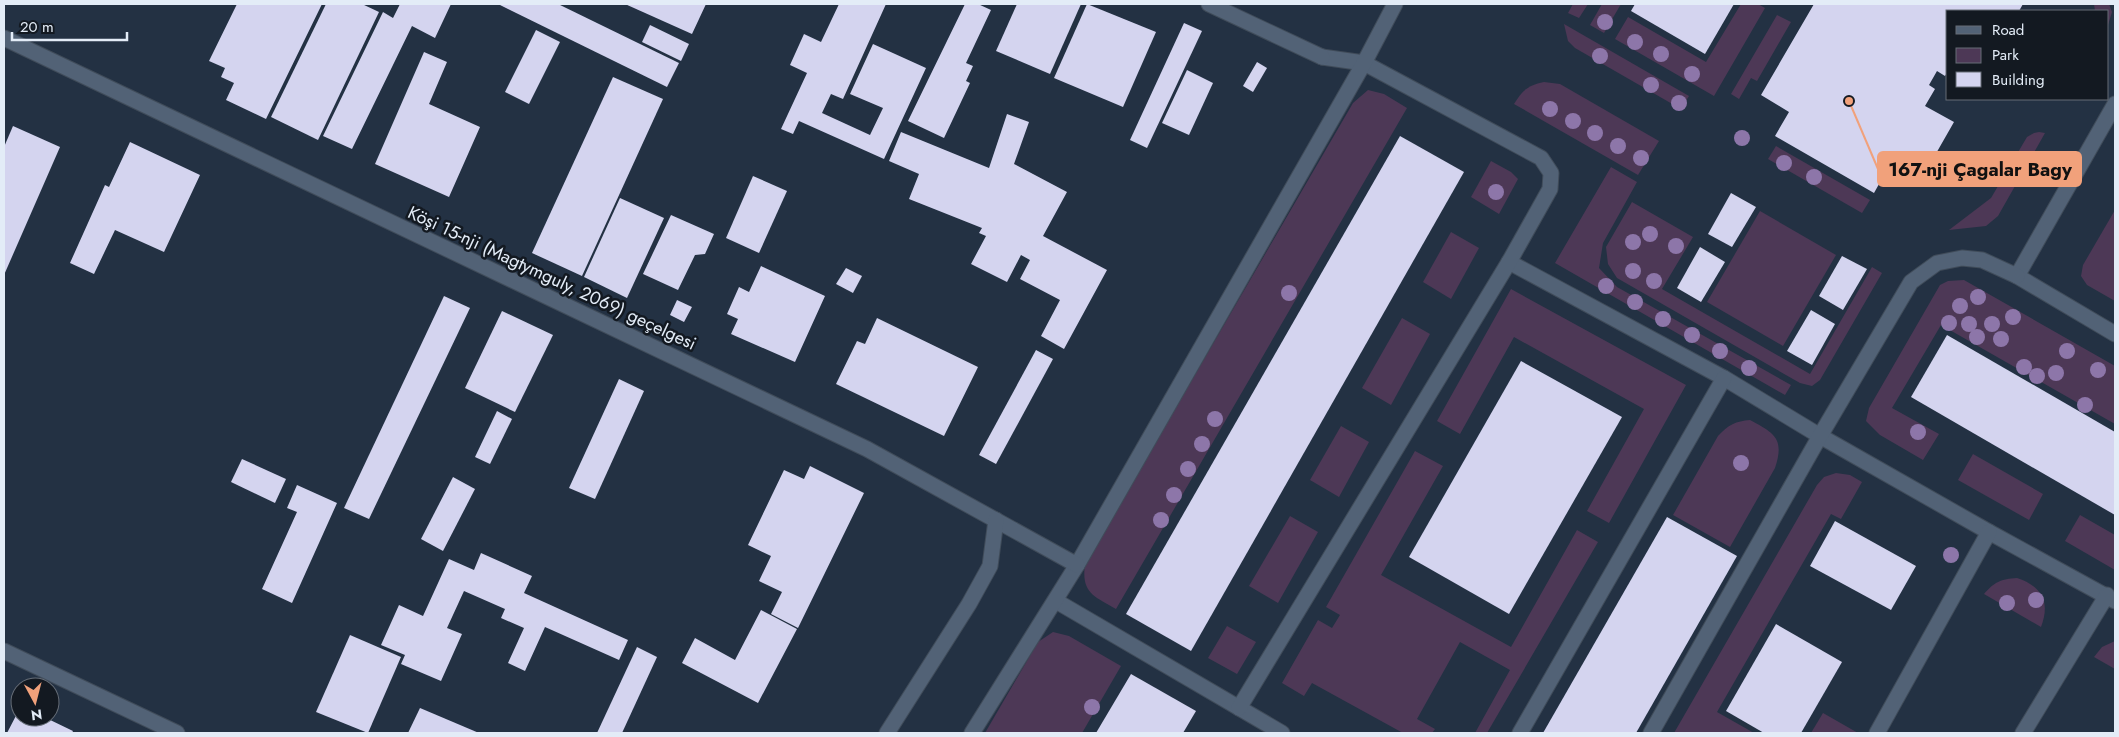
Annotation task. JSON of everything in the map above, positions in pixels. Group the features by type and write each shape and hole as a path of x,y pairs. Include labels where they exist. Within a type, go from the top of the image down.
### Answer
{"street":[{"path":"1209,4 1322,57 1364,63 1541,158 1551,173 1550,190 1509,262 1239,708"},
{"path":"972,733 1077,565 1364,63 1395,4"},
{"name":"Köşi 15-nji (Magtymguly, 2069) geçelgesi","path":"4,38 867,449 1077,565"},
{"path":"2017,276 2115,104"},
{"path":"1651,733 1820,436 1911,282 1937,263 1962,258 1982,260 2017,276 2115,334"},
{"path":"1509,262 1724,378 1820,436 1989,532 2111,598 2023,733"},
{"path":"1520,733 1724,378"},
{"path":"887,733 969,604 990,566 996,520"},
{"path":"1876,733 1989,532"},
{"path":"1056,601 1239,708 1261,728 1282,733"},
{"path":"4,651 177,733"}],"green space":[{"path":"1573,4 1588,4 1579,18 1568,13"},
{"path":"1602,4 1621,4 1604,33 1590,25"},
{"path":"1741,4 1758,4 1765,8 1714,96 1615,39 1628,17 1706,62"},
{"path":"2094,4 2109,4 2112,12 2109,22 2109,10 2095,10"},
{"path":"1777,15 1791,22 1757,81 1751,78 1739,99 1731,94"},
{"path":"1564,24 1689,96 1681,109 1575,48 1568,41"},
{"path":"1544,82 1560,84 1659,141 1638,175 1514,104 1526,89"},
{"path":"1368,90 1384,94 1407,108 1116,609 1095,597 1087,588 1084,574 1085,564 1353,103"},
{"path":"2039,132 2045,133 1998,216 1986,226 1949,230 1991,198 2027,137"},
{"path":"1776,146 1870,200 1862,213 1768,159"},
{"path":"1491,161 1511,172 1518,179 1499,214 1471,197"},
{"path":"1611,167 1637,182 1603,243 1599,268 1617,287 1791,385 1785,395 1555,263"},
{"path":"1632,202 1693,237 1662,289 1810,374 1872,267 1882,273 1820,380 1812,386 1800,383 1617,278 1608,264 1606,247"},
{"path":"2115,210 2115,301 2087,285 2081,276 2083,265"},
{"path":"1760,211 1836,255 1783,346 1707,302"},
{"path":"1451,232 1479,248 1451,299 1423,282"},
{"path":"1964,280 2115,366 2115,424 1941,325 1892,408 1939,434 1923,460 1880,435 1866,421 1869,408 1940,285 1948,281"},
{"path":"1511,289 1686,385 1609,523 1587,511 1644,409 1514,337 1460,434 1437,421"},
{"path":"1402,318 1430,334 1391,405 1362,388"},
{"path":"1750,420 1771,433 1775,438 1778,443 1778,458 1775,468 1730,547 1673,515 1718,436 1732,424"},
{"path":"1341,426 1369,442 1339,497 1310,480"},
{"path":"1415,451 1443,466 1381,575 1511,647 1577,530 1598,542 1487,733 1475,733 1510,670 1460,642 1417,719 1435,729 1432,733 1403,733 1312,683 1304,696 1282,683 1318,620 1332,628 1340,615 1326,607"},
{"path":"1973,454 2043,494 2029,520 1958,480"},
{"path":"1836,473 1850,475 1862,482 1841,519 1831,514 1717,712 1754,733 1674,733 1817,485 1824,477"},
{"path":"2080,515 2115,535 2115,570 2065,541"},
{"path":"1290,516 1318,532 1278,603 1249,586"},
{"path":"2017,578 2032,585 2042,596 2045,610 2041,627 1984,594 1998,582"},
{"path":"1227,626 1256,642 1237,674 1208,658"},
{"path":"1053,632 1069,636 1121,666 1082,733 985,733 1038,642"},
{"path":"2115,641 2115,669 2094,657 2102,647"},
{"path":"1823,713 1858,733 1811,733"}],"building":[{"path":"237,4 322,4 266,119 226,100 234,83 221,77 225,68 209,61"},
{"path":"326,4 362,4 379,12 318,140 271,117"},
{"path":"400,4 451,4 435,38 412,26 352,149 323,136 383,12 393,18"},
{"path":"498,4 558,4 679,63 667,87"},
{"path":"625,4 706,4 692,34"},
{"path":"839,4 886,4 843,99 831,94 822,113 870,135 883,108 850,94 873,44 926,68 884,159 799,121 793,134 781,129 807,73 790,65 804,34 821,42"},
{"path":"965,4 978,4 991,10 966,63 973,66 966,81 970,83 944,138 908,121"},
{"path":"1017,4 1081,4 1050,74 996,51"},
{"path":"1087,4 1156,32 1123,107 1054,78"},
{"path":"1635,4 1734,4 1705,54 1631,11"},
{"path":"1814,4 2023,4 2020,10 1946,10 1946,74 1945,76 1937,71 1929,85 1935,89 1925,106 1954,122 1918,185 1888,168 1874,193 1775,136 1789,112 1761,95"},
{"path":"1184,23 1202,31 1147,148 1130,140"},
{"path":"650,25 689,44 681,61 642,42"},
{"path":"536,30 560,42 529,104 505,92"},
{"path":"424,52 447,62 429,104 480,127 449,197 375,164"},
{"path":"1257,62 1267,68 1253,92 1243,86"},
{"path":"1187,70 1213,83 1189,135 1162,123"},
{"path":"613,77 663,99 582,276 532,253"},
{"path":"1007,114 1029,122 1014,164 1067,192 1043,236 1107,270 1064,349 1041,336 1060,300 1020,279 1030,260 1021,255 1007,282 971,264 986,236 979,233 982,228 909,199 919,174 889,161 901,132 989,168"},
{"path":"13,126 60,147 4,275 4,147"},
{"path":"1400,136 1464,172 1191,651 1126,614"},
{"path":"130,142 200,175 164,252 115,230 94,274 70,263 105,185 109,187"},
{"path":"753,176 787,191 759,253 726,238"},
{"path":"1731,193 1756,207 1732,247 1708,234"},
{"path":"620,198 664,218 627,298 584,277"},
{"path":"671,215 714,234 705,254 695,255 678,290 643,274"},
{"path":"1700,247 1725,262 1701,302 1677,288"},
{"path":"1842,256 1867,269 1843,310 1819,296"},
{"path":"761,266 825,296 795,362 731,334 738,319 727,314 739,287 749,292"},
{"path":"846,268 862,276 853,293 836,284"},
{"path":"444,296 470,308 369,519 344,508"},
{"path":"677,300 692,307 684,322 670,315"},
{"path":"1811,310 1835,324 1812,365 1787,351"},
{"path":"502,311 553,335 515,412 465,388"},
{"path":"877,318 978,367 944,436 836,384 857,341 865,344"},
{"path":"1947,335 2115,432 2115,515 1911,397"},
{"path":"1036,350 1053,359 996,464 979,455"},
{"path":"1521,361 1622,417 1509,614 1409,557"},
{"path":"619,379 644,391 595,499 569,488"},
{"path":"497,411 512,419 490,464 475,457"},
{"path":"242,459 286,479 275,503 231,482"},
{"path":"810,466 864,493 798,628 771,614 782,592 759,581 771,556 748,545 784,470 804,479"},
{"path":"453,477 475,489 443,551 421,539"},
{"path":"297,485 337,503 292,603 262,589 297,512 287,508"},
{"path":"1667,517 1737,556 1636,733 1543,733"},
{"path":"1835,521 1916,566 1891,610 1810,566"},
{"path":"481,553 532,576 524,593 628,640 619,660 545,627 525,671 508,663 524,628 501,618 505,609 464,591 447,628 462,634 441,681 401,664 405,655 381,645 399,605 423,616 449,559 474,570"},
{"path":"761,610 797,629 758,703 682,663 695,638 735,660"},
{"path":"1776,624 1842,662 1801,733 1764,733 1726,711"},
{"path":"350,635 401,657 368,733 316,712"},
{"path":"637,647 657,657 622,733 597,733"},
{"path":"1131,674 1196,711 1183,733 1096,733"},
{"path":"420,708 479,733 408,733"},
{"path":"60,725 73,731 72,733 7,733 10,727 60,727"}],"place":[{"name":"167-nji Çagalar Bagy","path":"1849,101"}]}
